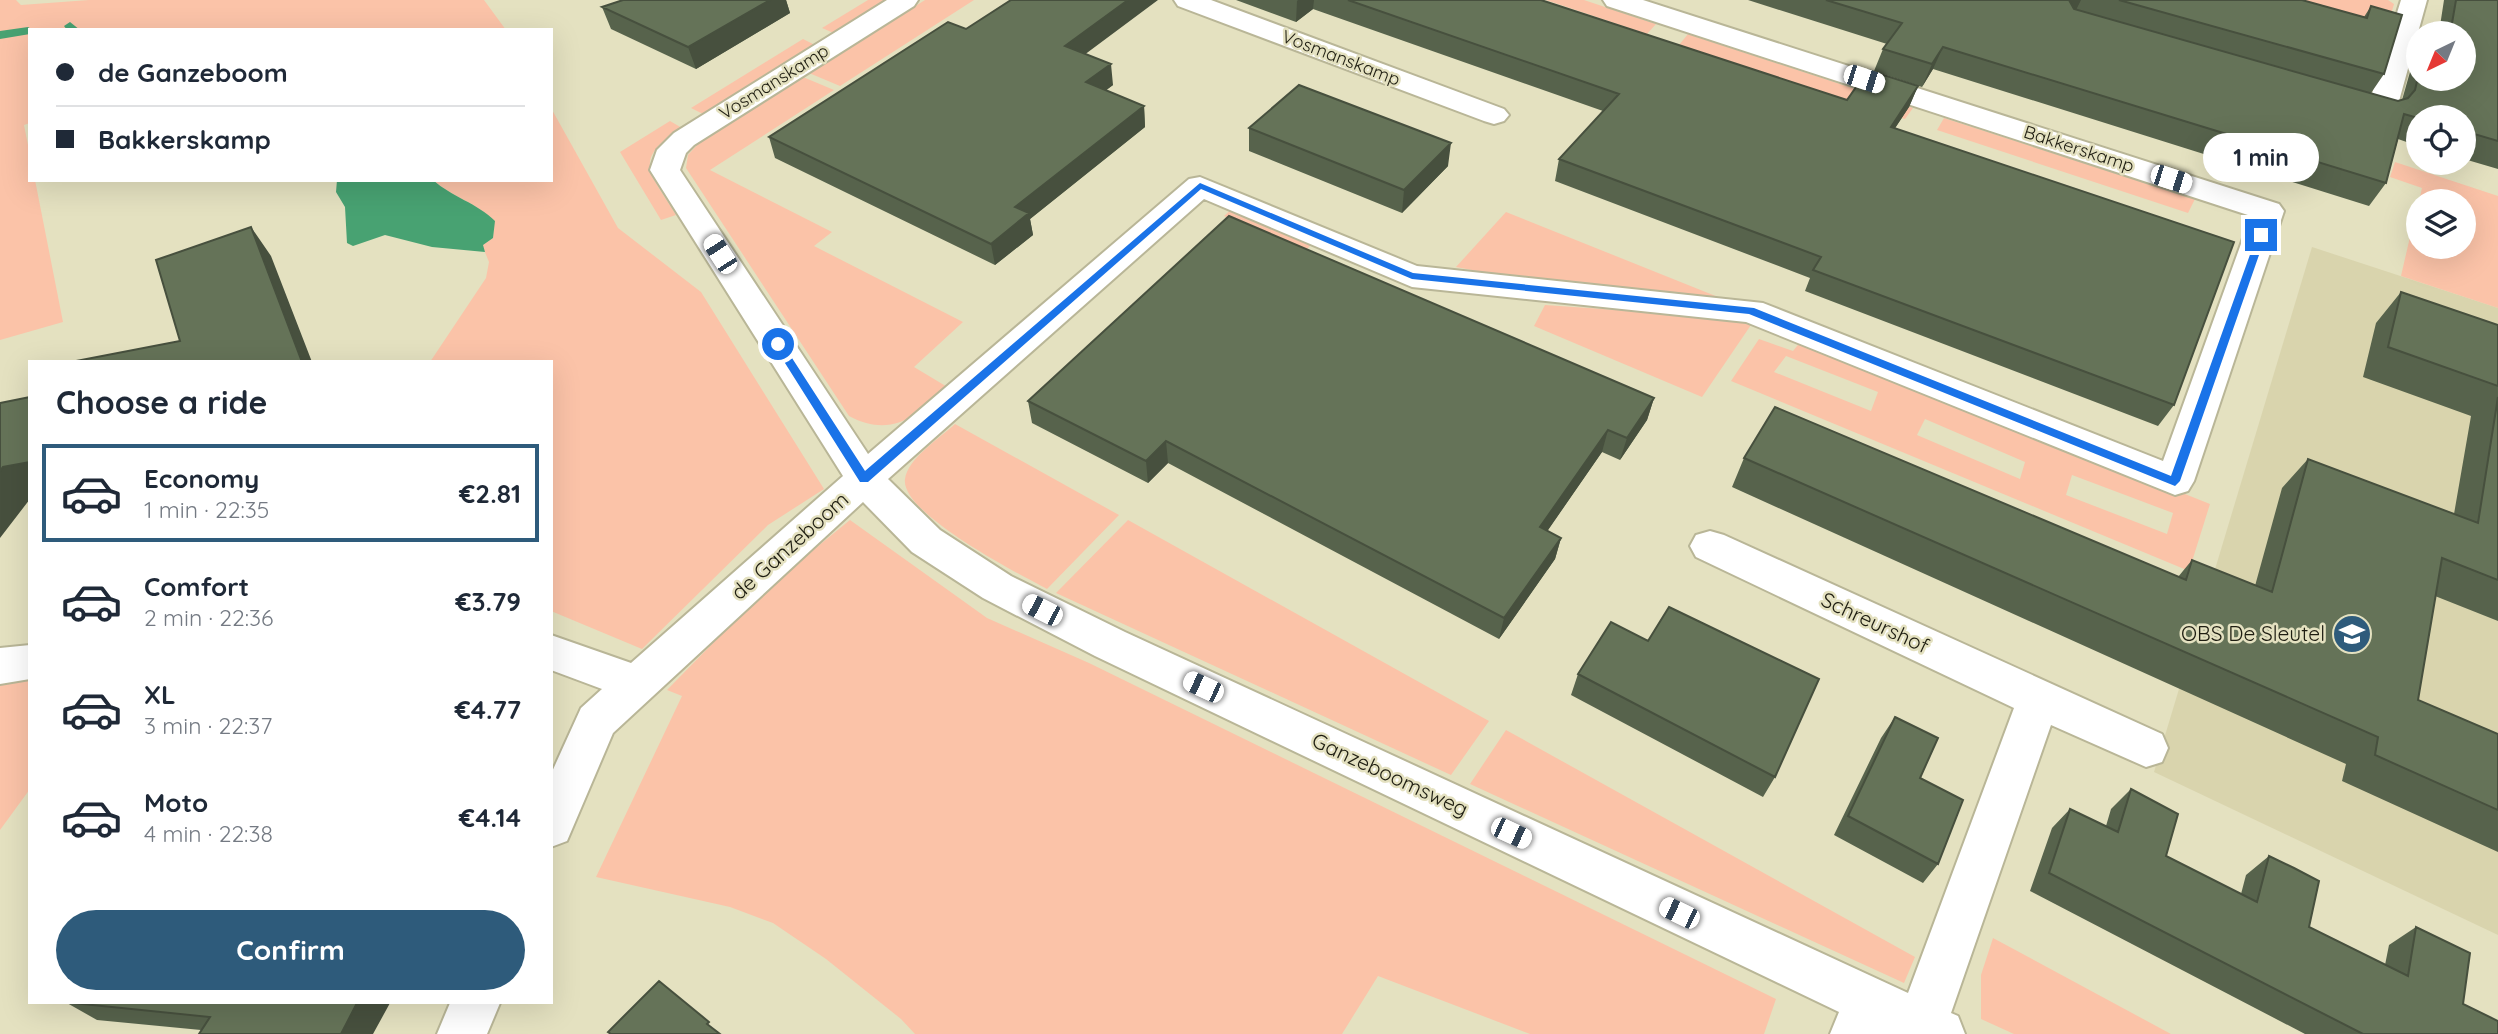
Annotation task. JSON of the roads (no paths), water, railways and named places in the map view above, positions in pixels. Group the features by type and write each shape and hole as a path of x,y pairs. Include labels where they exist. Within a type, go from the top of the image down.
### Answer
{"street":[{"name":"Vosmanskamp","path":"671,178 665,170 667,161 672,150 684,139 905,0"},
{"name":"Vosmanskamp","path":"1187,0 1494,116"},
{"name":"Bakkerskamp","path":"864,479 1200,186 1412,276 1751,311 2175,481 2268,211 1616,0"},
{"path":"2328,96 2381,111 2414,0"},
{"name":"de Ganzeboom","path":"553,821 596,721 864,479 671,178"},
{"name":"Ganzeboomsweg","path":"864,479 926,541 997,587 1863,1019 1931,1030"},
{"name":"Schreurshof","path":"1710,546 2146,748"},
{"path":"553,653 638,684"},
{"path":"0,666 28,662"},
{"path":"1931,1030 2039,700"},
{"path":"462,1034 475,1004"}],"waterway":[{"path":"0,35 28,31"}],"place":[{"name":"OBS De Sleutel","path":"2352,634"}]}
